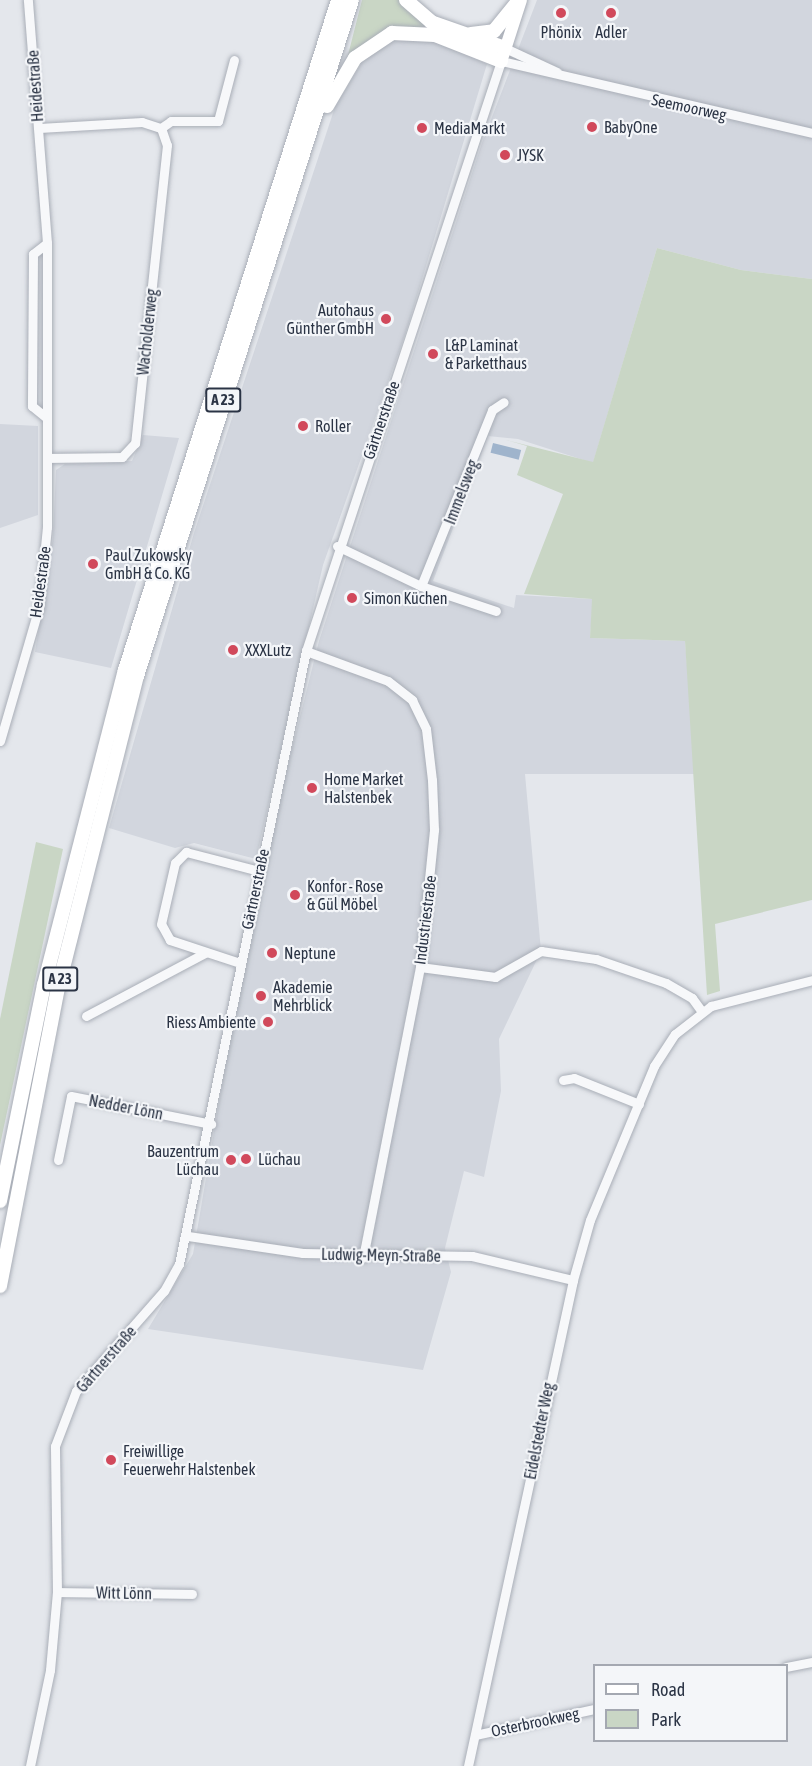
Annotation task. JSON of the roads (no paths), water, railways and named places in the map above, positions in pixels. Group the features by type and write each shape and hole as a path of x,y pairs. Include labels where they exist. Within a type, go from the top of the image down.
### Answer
{"highway":[{"name":"A 23","path":"0,1201 54,943 124,670 338,0"},
{"name":"A 23","path":"0,1286 56,999 125,720 208,446 315,126 352,0"},
{"path":"406,0 431,22 503,55"},
{"path":"458,33 494,31 520,0"},
{"path":"315,126 355,58 392,33 423,32 503,55"}],"main road":[{"name":"Gärtnerstraße","path":"503,55 520,0"}],"street":[{"name":"Heidestraße","path":"0,741 39,607 48,458 46,243 28,0"},
{"name":"Seemoorweg","path":"503,55 567,78"},
{"name":"Seemoorweg","path":"503,55 567,78 812,133"},
{"name":"Gärtnerstraße","path":"30,1766 50,1670 57,1592 55,1453 67,1410 90,1373 164,1291 188,1236 240,963 306,651 337,546 503,55"},
{"path":"39,128 120,120 161,128 171,120 218,121 234,60"},
{"name":"Wacholderweg","path":"48,458 122,456 135,443 167,145 161,128"},
{"path":"46,243 33,254 32,406 47,418"},
{"name":"Immelsweg","path":"420,586 492,410 504,402"},
{"path":"337,546 420,586 496,611"},
{"name":"Industriestraße","path":"306,651 388,681 412,700 426,729 434,830 420,967 363,1257"},
{"path":"240,963 170,940 162,930 178,857 194,852 259,871"},
{"path":"420,967 495,977 541,951 596,958 666,983 692,998 702,1012"},
{"path":"86,1016 205,953"},
{"name":"Eidelstedter Weg","path":"468,1766 573,1280 590,1220 663,1048 702,1012 739,996 812,980"},
{"path":"563,1080 574,1078 639,1104"},
{"name":"Nedder Lönn","path":"58,1160 71,1096 211,1124"},
{"name":"Ludwig-Meyn-Straße","path":"188,1236 363,1257 471,1256 573,1280"},
{"name":"Witt Lönn","path":"57,1592 192,1594"},
{"path":"788,1667 812,1662"},
{"name":"Osterbrookweg","path":"475,1735 593,1709"}],"water":[{"path":"493,443 521,450 519,460 491,453"}],"place":[{"name":"Phönix","path":"561,13"},
{"name":"Adler","path":"611,13"},
{"name":"BabyOne","path":"592,127"},
{"name":"MediaMarkt","path":"422,128"},
{"name":"JYSK","path":"505,155"},
{"name":"Autohaus Günther GmbH","path":"386,319"},
{"name":"L&P Laminat & Parketthaus","path":"433,354"},
{"name":"Roller","path":"303,426"},
{"name":"Paul Zukowsky GmbH & Co. KG","path":"93,564"},
{"name":"Simon Küchen","path":"352,598"},
{"name":"XXXLutz","path":"233,650"},
{"name":"Home Market Halstenbek","path":"312,788"},
{"name":"Konfor - Rose & Gül Möbel","path":"295,895"},
{"name":"Neptune","path":"272,953"},
{"name":"Akademie Mehrblick","path":"261,996"},
{"name":"Riess Ambiente","path":"268,1022"},
{"name":"Lüchau","path":"246,1159"},
{"name":"Bauzentrum Lüchau","path":"231,1160"},
{"name":"Freiwillige Feuerwehr Halstenbek","path":"111,1460"}]}
